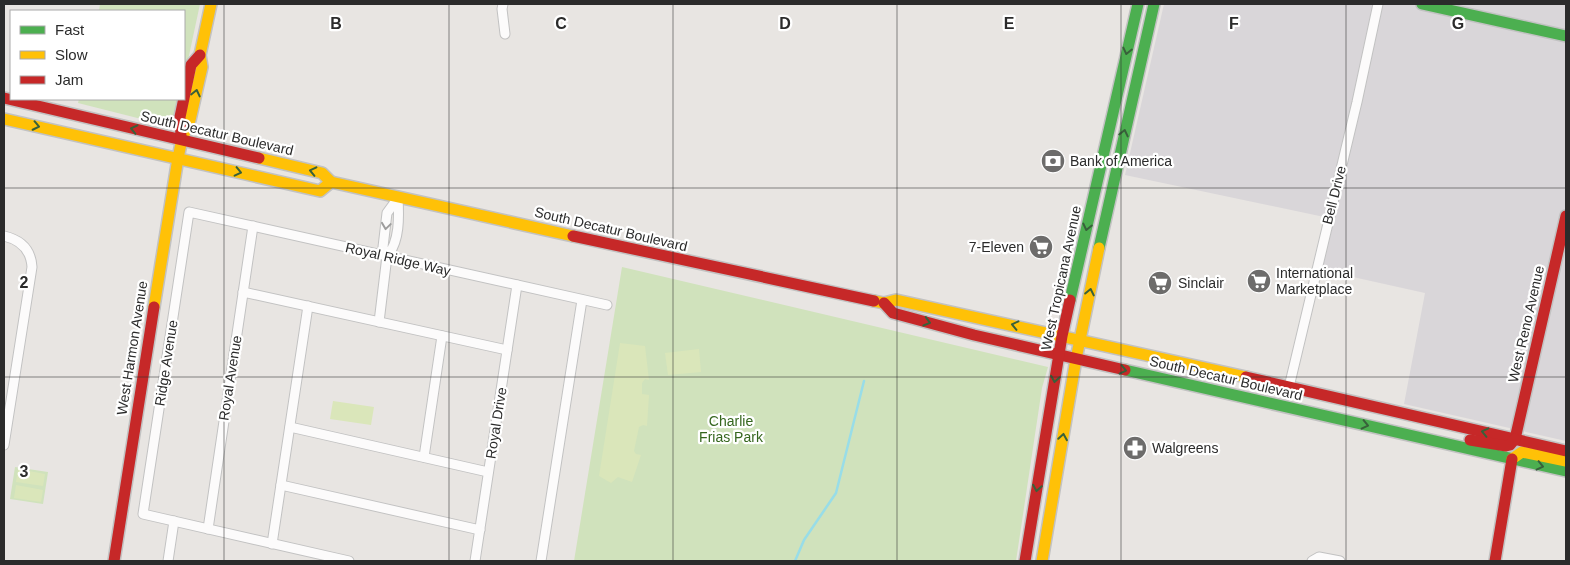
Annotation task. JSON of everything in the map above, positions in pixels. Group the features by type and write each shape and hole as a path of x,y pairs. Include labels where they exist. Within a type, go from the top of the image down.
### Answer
{"main road":[{"name":"West Harmon Avenue","path":"114,561 178,158 182,139 190,120 202,67 200,55 211,4"},
{"name":"West Tropicana Avenue","path":"1025,561 1062,336 1138,4"},
{"path":"1042,561 1079,340 1154,4"},
{"path":"1422,4 1566,36"},
{"name":"South Decatur Boulevard","path":"13,100 322,173 331,182 398,198 758,277 884,302 896,300 1289,387 1566,451"},
{"path":"4,119 320,191 331,182"},
{"path":"1102,232 1100,210 1111,158 1111,154 1105,147"},
{"name":"West Reno Avenue","path":"1516,439 1566,216"},
{"name":"South Decatur Boulevard","path":"884,302 893,313 974,335 1566,472"},
{"path":"1222,392 1236,389 1270,396 1278,395 1289,387"},
{"path":"1284,406 1288,402 1297,401 1356,413 1373,407"},
{"path":"1458,447 1470,440 1506,446 1516,439"},
{"path":"1494,561 1512,459 1522,452 1566,461"}],"street":[{"path":"503,4 505,34"},
{"name":"Bell Drive","path":"1289,387 1357,102 1378,4"},
{"path":"379,322 387,256 383,247 387,213 398,198"},
{"name":"Royal Ridge Way","path":"189,212 607,305"},
{"name":"Ridge Avenue","path":"174,521 143,514 189,212"},
{"name":"Royal Avenue","path":"208,529 253,226"},
{"path":"4,236 12,238 23,245 29,252 32,267 4,445"},
{"name":"Royal Drive","path":"475,561 517,285"},
{"path":"243,292 507,350"},
{"path":"541,561 582,300"},
{"path":"272,544 308,306"},
{"path":"424,457 442,336"},
{"path":"290,427 488,472"},
{"path":"281,485 480,530"},
{"path":"168,561 174,521 349,561"},
{"path":"1312,561 1320,556 1340,561"}],"shaded area":[{"path":"1164,4 1566,4 1566,441 1404,404 1425,293 1317,269 1329,218 1125,175"}],"green space":[{"path":"100,4 200,4 185,74 185,10 99,10"},
{"path":"79,100 179,100 173,127 78,103"},
{"name":"Charlie Frias Park","path":"622,267 1048,367 1042,388 1016,561 574,561"},
{"path":"620,343 645,346 649,380 645,379 642,383 642,394 649,395 647,426 639,427 634,451 636,454 641,455 632,482 618,477 611,483 599,476"},
{"path":"699,349 701,372 668,375 665,353"},
{"path":"333,401 374,407 371,425 330,419"},
{"path":"15,467 48,472 43,504 10,499"},
{"path":"18,469 45,474 43,486 16,482"},
{"path":"16,485 43,490 41,502 14,498"}],"waterway":[{"path":"795,561 804,540 836,493 864,381"}],"traffic: fast":[{"path":"1070,300 1138,4"},
{"path":"1099,248 1154,4"},
{"path":"1422,4 1566,36"},
{"path":"1125,370 1566,471"}],"traffic: slow":[{"path":"154,307 178,158 182,139 190,120 202,67 200,55 211,4"},
{"path":"4,119 320,191 331,182"},
{"path":"259,158 322,173 331,182 573,236"},
{"path":"1042,561 1076,359 1099,248"},
{"path":"874,301 884,303 896,300 1246,377"},
{"path":"1512,459 1522,452 1566,461"}],"traffic: jam":[{"path":"185,93 191,65 200,55"},
{"path":"4,98 10,99"},
{"path":"12,100 259,158"},
{"path":"181,137 180,117 184,100"},
{"path":"1515,439 1566,216"},
{"path":"573,236 874,301"},
{"path":"1025,561 1062,336 1070,300"},
{"path":"884,303 893,313 974,335 1125,370"},
{"path":"114,561 154,307"},
{"path":"1246,377 1566,451"},
{"path":"1470,440 1506,446 1510,445 1515,439"},
{"path":"1495,561 1512,459"}],"place":[{"name":"Bank of America","path":"1053,161"},
{"name":"7-Eleven","path":"1041,247"},
{"name":"International Marketplace","path":"1259,281"},
{"name":"Sinclair","path":"1160,283"},
{"name":"Walgreens","path":"1135,448"}]}
